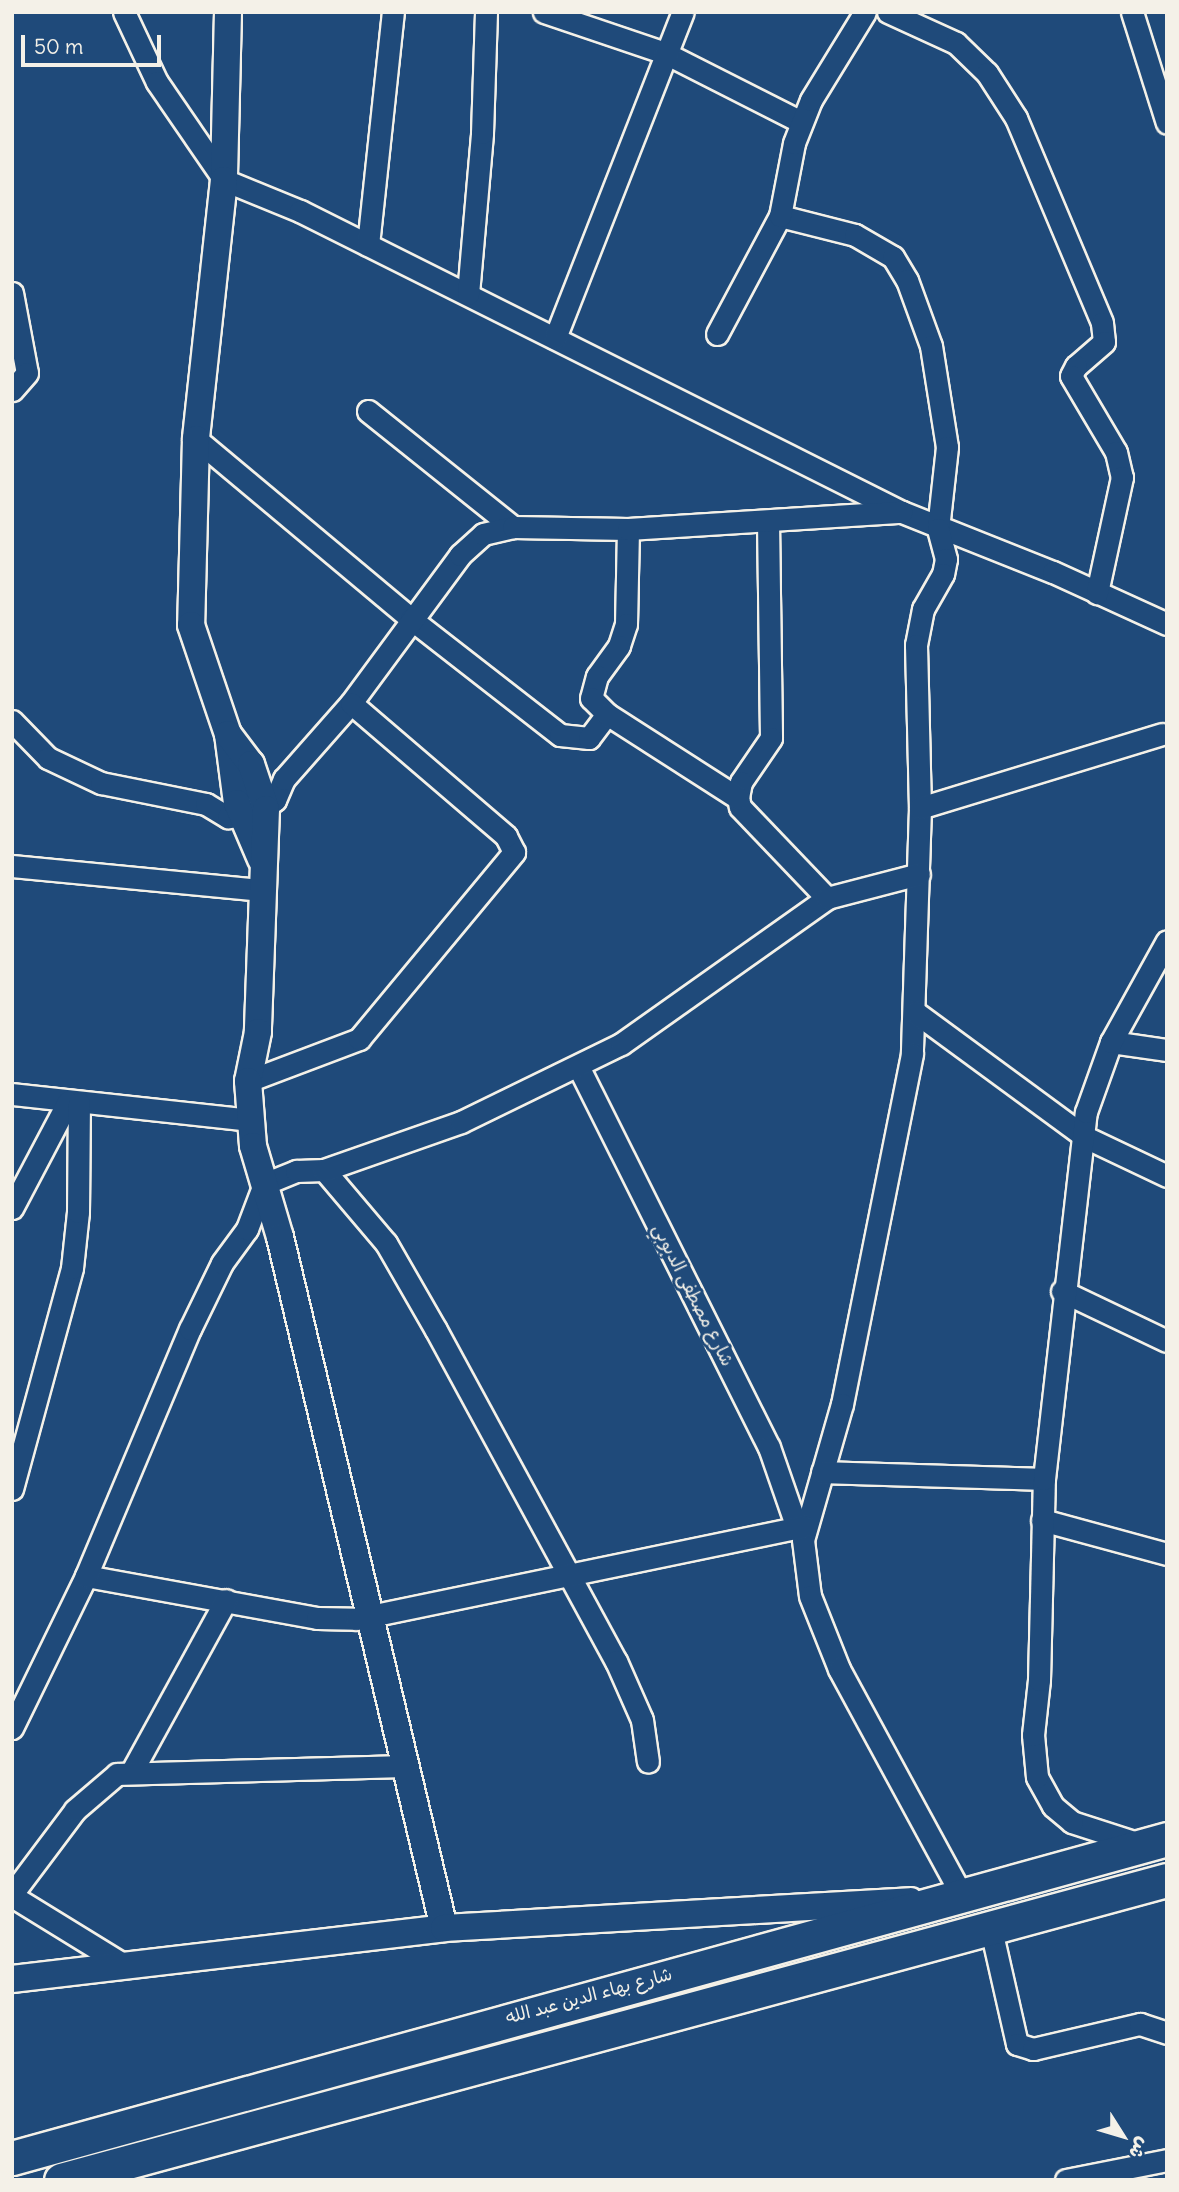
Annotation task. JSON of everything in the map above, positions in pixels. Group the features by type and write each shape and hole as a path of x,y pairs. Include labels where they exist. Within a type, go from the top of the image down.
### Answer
{"main road":[{"name":"شارع بهاء الدين عبد الله","path":"12,2158 1155,1842"},
{"name":"شارع بهاء الدين عبد الله","path":"61,2180 1167,1880"}],"street":[{"path":"124,12 157,82 224,180 468,294 901,512 1167,624"},
{"path":"228,12 224,180 196,439 191,625 228,734 233,787 254,813 261,859 258,1032 248,1082 250,1119 403,1766 444,1927"},
{"path":"368,245 393,12"},
{"path":"468,294 482,133 486,12"},
{"path":"544,12 665,53 801,122"},
{"path":"555,338 683,12"},
{"path":"717,334 779,216 801,122 865,12"},
{"path":"888,12 956,43 987,73 1016,118 1102,323 1104,342 1076,366 1071,376 1116,452 1122,477 1097,593"},
{"path":"1132,12 1167,123"},
{"path":"12,1979 444,1927 956,1898 839,1669 810,1596 801,1527 822,1472 842,1404 897,1147 915,1012 920,808 916,645 923,609 945,567 938,528 945,437 930,346 901,268 869,240 779,216"},
{"path":"12,293 27,373 12,390"},
{"path":"368,411 513,527"},
{"path":"196,439 411,619 560,734 589,738 607,714"},
{"path":"254,813 271,780 351,703 411,619 472,543 490,532 513,527 628,529 901,512"},
{"path":"768,521 771,738 741,782 738,798 740,807 827,898"},
{"path":"628,529 628,603 623,637 591,690 595,705 738,798"},
{"path":"248,1082 359,1039 514,852 506,836 351,703"},
{"path":"12,721 48,758 67,770 101,783 206,804 228,817 254,813"},
{"path":"228,734 271,780"},
{"path":"920,808 1162,734"},
{"path":"206,804 233,787 271,780"},
{"path":"12,866 260,890"},
{"path":"12,1728 86,1576 190,1329 222,1263 247,1229 264,1184 296,1171 324,1170 461,1122 621,1044 710,985 721,972 827,898 919,874"},
{"path":"1155,1842 1062,1815 1044,1794 1037,1777 1032,1735 1040,1672 1044,1479 1062,1292 1086,1112 1111,1042 1167,942"},
{"path":"915,1012 1084,1137 1167,1176"},
{"path":"1111,1042 1167,1050"},
{"name":"شارع مصطفى الدبوبي","path":"578,1066 769,1447 801,1527"},
{"path":"12,1094 74,1103 250,1119"},
{"path":"12,1208 74,1103"},
{"path":"12,1489 72,1268 78,1212 74,1103"},
{"path":"324,1170 378,1233 409,1281 631,1692 642,1720 648,1762"},
{"path":"1062,1292 1167,1341"},
{"path":"822,1472 1044,1479"},
{"path":"1042,1520 1167,1554"},
{"path":"86,1576 317,1618 368,1616 801,1527"},
{"path":"132,1771 226,1600"},
{"path":"126,1966 12,1895 91,1792 105,1780 132,1771 403,1766"},
{"path":"990,1926 1017,2044 1033,2049 1140,2024 1167,2033"},
{"path":"1066,2180 1167,2160"}]}
